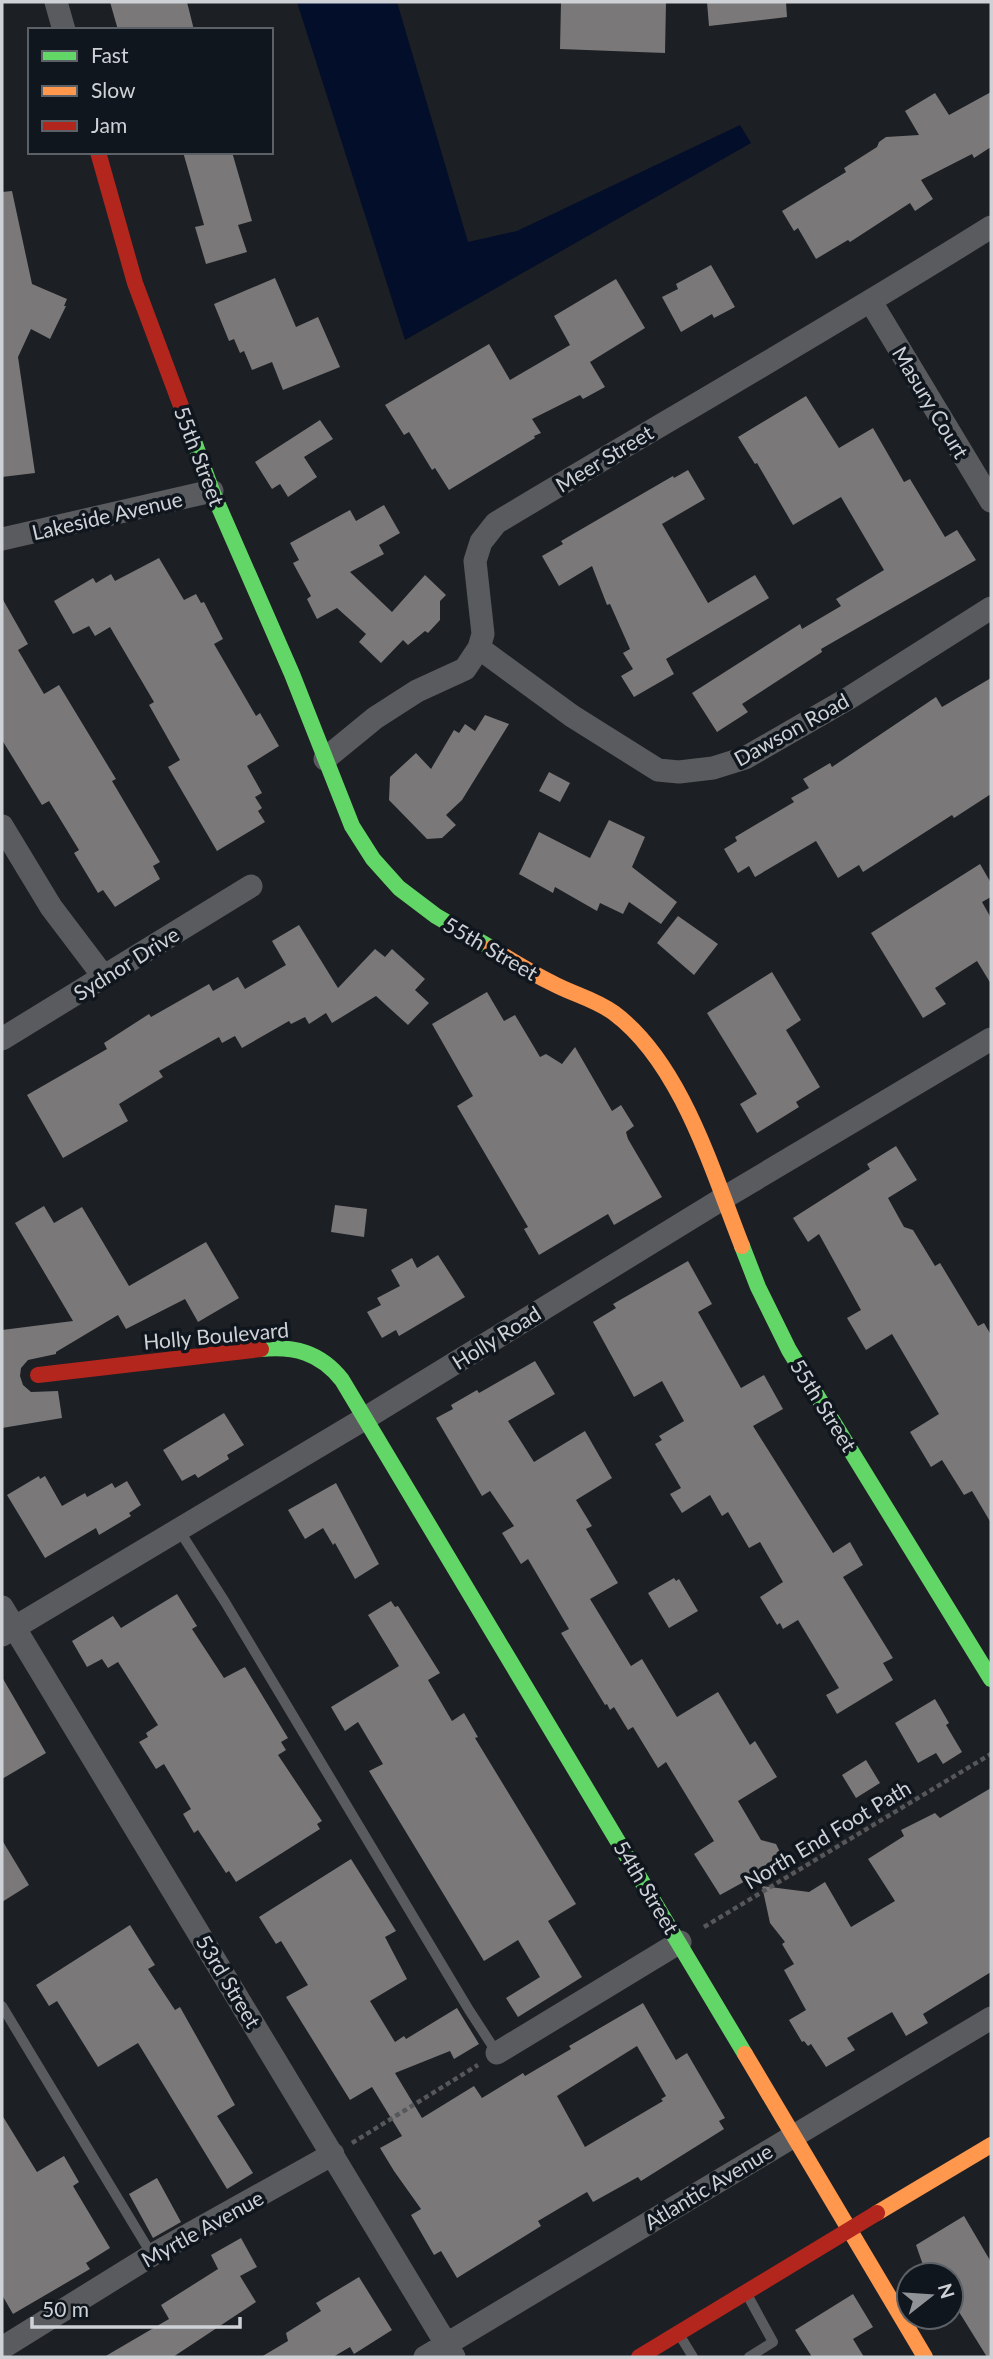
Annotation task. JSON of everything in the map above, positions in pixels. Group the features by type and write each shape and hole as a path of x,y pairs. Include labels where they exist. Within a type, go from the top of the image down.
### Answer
{"main road":[{"name":"55th Street","path":"99,154 135,283 212,491 292,674 352,826 373,859 399,888 436,916 553,984 591,999 614,1013 640,1036 675,1086 697,1131 758,1287 789,1350 991,1679"},
{"name":"Holly Boulevard","path":"38,1375 282,1347 300,1349 321,1357 338,1371 364,1419"},
{"name":"54th Street","path":"364,1419 680,1942 925,2357"},
{"path":"639,2357 991,2144"}],"street":[{"path":"56,2 63,28"},
{"name":"Meer Street","path":"479,648 482,624 475,561 481,542 496,523 871,302 991,227"},
{"name":"Masury Court","path":"871,302 991,501"},
{"name":"Lakeside Avenue","path":"2,539 212,491"},
{"name":"Dawson Road","path":"479,648 572,716 658,770 679,772 713,768 745,758 849,698 991,608"},
{"path":"325,759 385,711 417,691 465,669 479,648"},
{"path":"2,826 51,907 104,976"},
{"name":"Sydnor Drive","path":"2,1039 251,886"},
{"name":"Holly Road","path":"8,1632 991,1039"},
{"name":"53rd Street","path":"2,1607 8,1632 333,2154 450,2351"},
{"path":"497,2053 680,1942"},
{"name":"Atlantic Avenue","path":"425,2357 450,2351 793,2135 861,2098 991,2018"},
{"name":"Myrtle Avenue","path":"2,2348 152,2255 333,2154"}],"lane":[{"path":"179,1530 497,2053"},
{"path":"2,2006 152,2255"},
{"path":"746,2293 773,2342 749,2357"},
{"path":"679,2334 693,2357"}],"path":[{"name":"North End Foot Path","path":"680,1942 991,1754"},
{"path":"333,2154 497,2053"}],"water":[{"path":"297,2 397,2 468,242 517,231 740,125 751,143 405,340"}],"building":[{"path":"110,2 187,2 194,28 117,28"},
{"path":"561,2 666,2 665,53 560,49"},
{"path":"707,2 786,2 787,17 709,26"},
{"path":"991,92 991,147 974,158 972,154 921,180 933,199 915,211 910,203 850,242 848,240 816,259 798,228 794,231 782,211 846,172 844,168 877,147 886,137 919,135 905,111 935,93 949,115"},
{"path":"184,154 233,154 252,221 238,225 247,252 206,264 195,227 204,225"},
{"path":"12,191 32,284 67,299 50,339 31,329 18,357 35,473 2,477 2,192"},
{"path":"711,265 735,307 714,318 712,314 681,332 662,297 678,289 676,284"},
{"path":"275,278 296,327 318,317 340,367 283,390 272,362 252,370 244,351 240,353 234,339 229,341 214,304"},
{"path":"616,279 645,328 590,362 605,387 583,399 580,395 532,419 541,433 449,490 435,468 432,470 409,432 404,435 385,405 489,344 510,380 570,345 554,316"},
{"path":"806,396 839,448 873,428 904,482 910,479 945,537 957,530 976,560 821,649 822,652 742,704 748,712 717,732 692,693 800,624 802,629 841,606 836,599 884,570 841,497 793,525 757,463 755,464 738,437"},
{"path":"320,420 333,439 304,457 317,477 288,497 280,484 272,489 255,462"},
{"path":"688,470 705,499 662,524 708,603 755,575 769,598 666,659 674,674 634,697 621,676 633,669 623,653 630,649 610,604 607,605 592,566 559,586 542,556 563,544 561,541"},
{"path":"384,505 400,533 379,545 384,554 350,572 392,612 425,575 446,595 440,601 440,620 428,633 425,631 408,645 403,640 381,663 359,642 366,634 337,608 317,619 307,599 311,596 293,563 299,560 290,543 350,510 356,521"},
{"path":"159,558 184,600 196,594 201,603 204,602 223,639 214,644 256,716 260,713 279,746 247,766 262,793 255,797 262,808 258,811 265,822 217,851 168,767 180,760 149,705 154,702 110,627 95,636 89,626 73,634 54,601 93,578 96,583 111,574 115,581"},
{"path":"2,598 28,644 18,650 44,694 59,685 116,779 112,781 160,862 153,866 160,879 115,907 103,890 98,893 74,853 79,850 49,801 42,805 2,740"},
{"path":"991,678 991,794 954,818 952,815 863,872 859,865 838,878 816,841 755,877 749,866 738,873 724,849 737,841 735,837 794,802 791,798 809,788 803,779 830,763 832,767 936,697 942,707"},
{"path":"485,715 509,724 462,800 446,815 456,825 442,838 427,839 389,800 390,777 416,753 431,769 454,730 459,733 465,724 475,731"},
{"path":"549,772 570,783 560,802 539,791"},
{"path":"609,820 645,837 632,867 677,902 661,924 629,902 623,914 600,903 597,911 555,887 553,893 519,874 539,832 590,858"},
{"path":"980,864 991,883 991,897 982,902 991,918 991,984 977,961 935,988 946,1004 923,1018 871,933"},
{"path":"678,916 718,944 694,975 657,943"},
{"path":"299,925 338,988 375,949 385,957 392,949 425,979 415,990 429,1003 408,1025 376,996 332,1023 326,1013 309,1024 305,1017 291,1024 289,1021 242,1048 235,1036 222,1043 219,1037 159,1071 163,1077 119,1104 128,1121 63,1158 27,1095 107,1049 104,1043 149,1014 151,1017 209,984 213,991 238,977 245,989 286,965 272,941"},
{"path":"772,972 801,1020 786,1030 820,1087 796,1102 799,1107 757,1133 740,1104 757,1094 707,1013"},
{"path":"487,992 504,1021 515,1015 540,1057 546,1054 562,1064 575,1047 612,1111 621,1105 634,1126 626,1132 628,1139 662,1197 614,1225 608,1214 539,1255 524,1229 528,1227 457,1106 473,1096 432,1024"},
{"path":"896,1146 917,1180 888,1198 904,1227 913,1230 935,1266 940,1263 978,1326 984,1323 991,1335 991,1523 972,1491 964,1495 942,1460 931,1467 910,1432 939,1414 892,1334 866,1350 847,1318 861,1310 819,1234 808,1242 793,1218 870,1169 867,1164"},
{"path":"335,1205 367,1209 364,1237 331,1232"},
{"path":"44,1206 54,1223 82,1207 129,1286 206,1242 239,1298 198,1322 185,1299 126,1329 118,1315 56,1354 28,1360 21,1368 23,1385 31,1392 58,1391 62,1418 2,1428 2,1330 73,1321 15,1223"},
{"path":"438,1255 465,1297 399,1336 396,1330 382,1338 367,1312 381,1305 377,1298 400,1286 391,1270 412,1258 417,1268"},
{"path":"688,1261 712,1304 698,1312 741,1388 764,1375 783,1409 753,1426 833,1553 850,1542 863,1565 843,1577 893,1658 883,1663 893,1680 837,1714 826,1695 839,1688 798,1620 783,1629 780,1623 777,1625 760,1597 783,1582 760,1542 749,1548 728,1512 722,1516 710,1495 682,1513 670,1494 681,1488 655,1444 662,1440 659,1436 684,1421 662,1381 634,1397 593,1322 616,1308 613,1304"},
{"path":"535,1361 555,1394 508,1421 534,1462 585,1431 612,1478 576,1500 592,1526 586,1529 618,1583 590,1599 631,1666 642,1659 677,1717 718,1692 750,1745 755,1741 777,1777 738,1801 761,1840 776,1844 782,1856 762,1884 760,1873 720,1895 694,1854 714,1841 666,1762 658,1768 633,1727 628,1730 614,1707 610,1710 607,1704 605,1705 561,1633 569,1629 528,1559 521,1564 502,1533 514,1526 490,1491 482,1496 436,1418 453,1409 451,1405 477,1390 479,1393"},
{"path":"224,1413 244,1445 227,1455 229,1459 198,1478 195,1474 182,1481 163,1450"},
{"path":"39,1476 40,1479 45,1476 62,1506 85,1493 87,1497 112,1483 115,1488 127,1481 141,1505 129,1513 131,1516 99,1535 96,1528 45,1558 7,1495"},
{"path":"336,1483 379,1564 355,1579 335,1543 333,1545 323,1528 305,1539 288,1510"},
{"path":"674,1578 676,1581 679,1579 698,1611 669,1628 648,1593"},
{"path":"177,1594 197,1626 192,1629 224,1678 245,1667 288,1738 281,1742 286,1750 278,1755 322,1821 317,1824 320,1829 236,1882 229,1871 226,1873 198,1830 194,1833 183,1814 191,1809 164,1764 156,1769 139,1742 148,1737 146,1733 158,1725 118,1662 108,1668 102,1659 87,1667 72,1641 113,1616 121,1628"},
{"path":"391,1601 395,1607 398,1606 440,1673 428,1680 452,1721 464,1713 478,1737 475,1738 576,1904 548,1921 582,1977 518,2017 506,1998 540,1977 518,1940 484,1961 369,1771 383,1764 358,1722 345,1731 331,1707 399,1666 368,1615"},
{"path":"2,1677 46,1753 2,1779"},
{"path":"935,1699 962,1752 943,1764 936,1753 918,1763 895,1723"},
{"path":"866,1760 880,1783 856,1798 842,1775"},
{"path":"991,1788 991,1972 923,2014 928,2023 906,2036 892,2012 847,2038 855,2050 826,2067 811,2044 808,2046 802,2042 789,2020 806,2010 784,1970 794,1964 782,1944 785,1942 770,1923 762,1886 809,1892 825,1882 851,1927 895,1901 868,1859 904,1836 901,1830 935,1813 940,1818"},
{"path":"2,1840 29,1885 2,1902"},
{"path":"351,1859 396,1931 385,1937 407,1979 370,2001 395,2042 404,2036 406,2039 457,2008 479,2044 454,2059 450,2051 395,2073 422,2118 474,2086 482,2098 523,2073 525,2076 571,2049 569,2046 643,2003 676,2060 687,2053 725,2118 719,2121 724,2129 641,2181 638,2177 593,2202 587,2192 538,2221 541,2226 457,2278 441,2251 434,2255 411,2215 421,2209 380,2148 402,2136 372,2087 350,2100 286,1997 308,1985 281,1941 276,1944 259,1917","holes":["637,2046 666,2096 661,2099 663,2101 585,2147 557,2096"]},
{"path":"130,1925 155,1965 148,1969 175,2010 180,2007 235,2105 217,2116 253,2173 227,2189 138,2043 98,2067 57,2001 49,2006 36,1985"},
{"path":"2,2115 37,2172 64,2156 79,2182 73,2186 110,2248 86,2263 90,2269 13,2314 2,2295"},
{"path":"157,2178 181,2222 153,2238 129,2194"},
{"path":"964,2216 991,2262 991,2357 987,2357 965,2322 965,2261 922,2261 916,2245"},
{"path":"241,2238 257,2267 240,2276 256,2302 173,2357 104,2357 169,2319 161,2305 218,2269 211,2255"},
{"path":"359,2277 392,2330 354,2354 350,2347 333,2357 261,2357 288,2341 286,2333 321,2311 316,2303"},
{"path":"853,2294 873,2327 853,2339 864,2357 812,2357 795,2330"}],"traffic: fast":[{"path":"187,422 212,491 292,674 352,826 373,859 399,888 436,916 491,948"},
{"path":"742,1246 758,1287 789,1350 991,1679"},
{"path":"261,1349 306,1353 325,1363 342,1380 745,2054"}],"traffic: slow":[{"path":"491,948 544,979 607,1008 638,1034 658,1060 692,1120 742,1246"},
{"path":"745,2054 925,2357"},
{"path":"877,2213 991,2145"}],"traffic: jam":[{"path":"99,154 135,283 187,422"},
{"path":"38,1375 261,1349"},
{"path":"639,2357 877,2213"}]}
